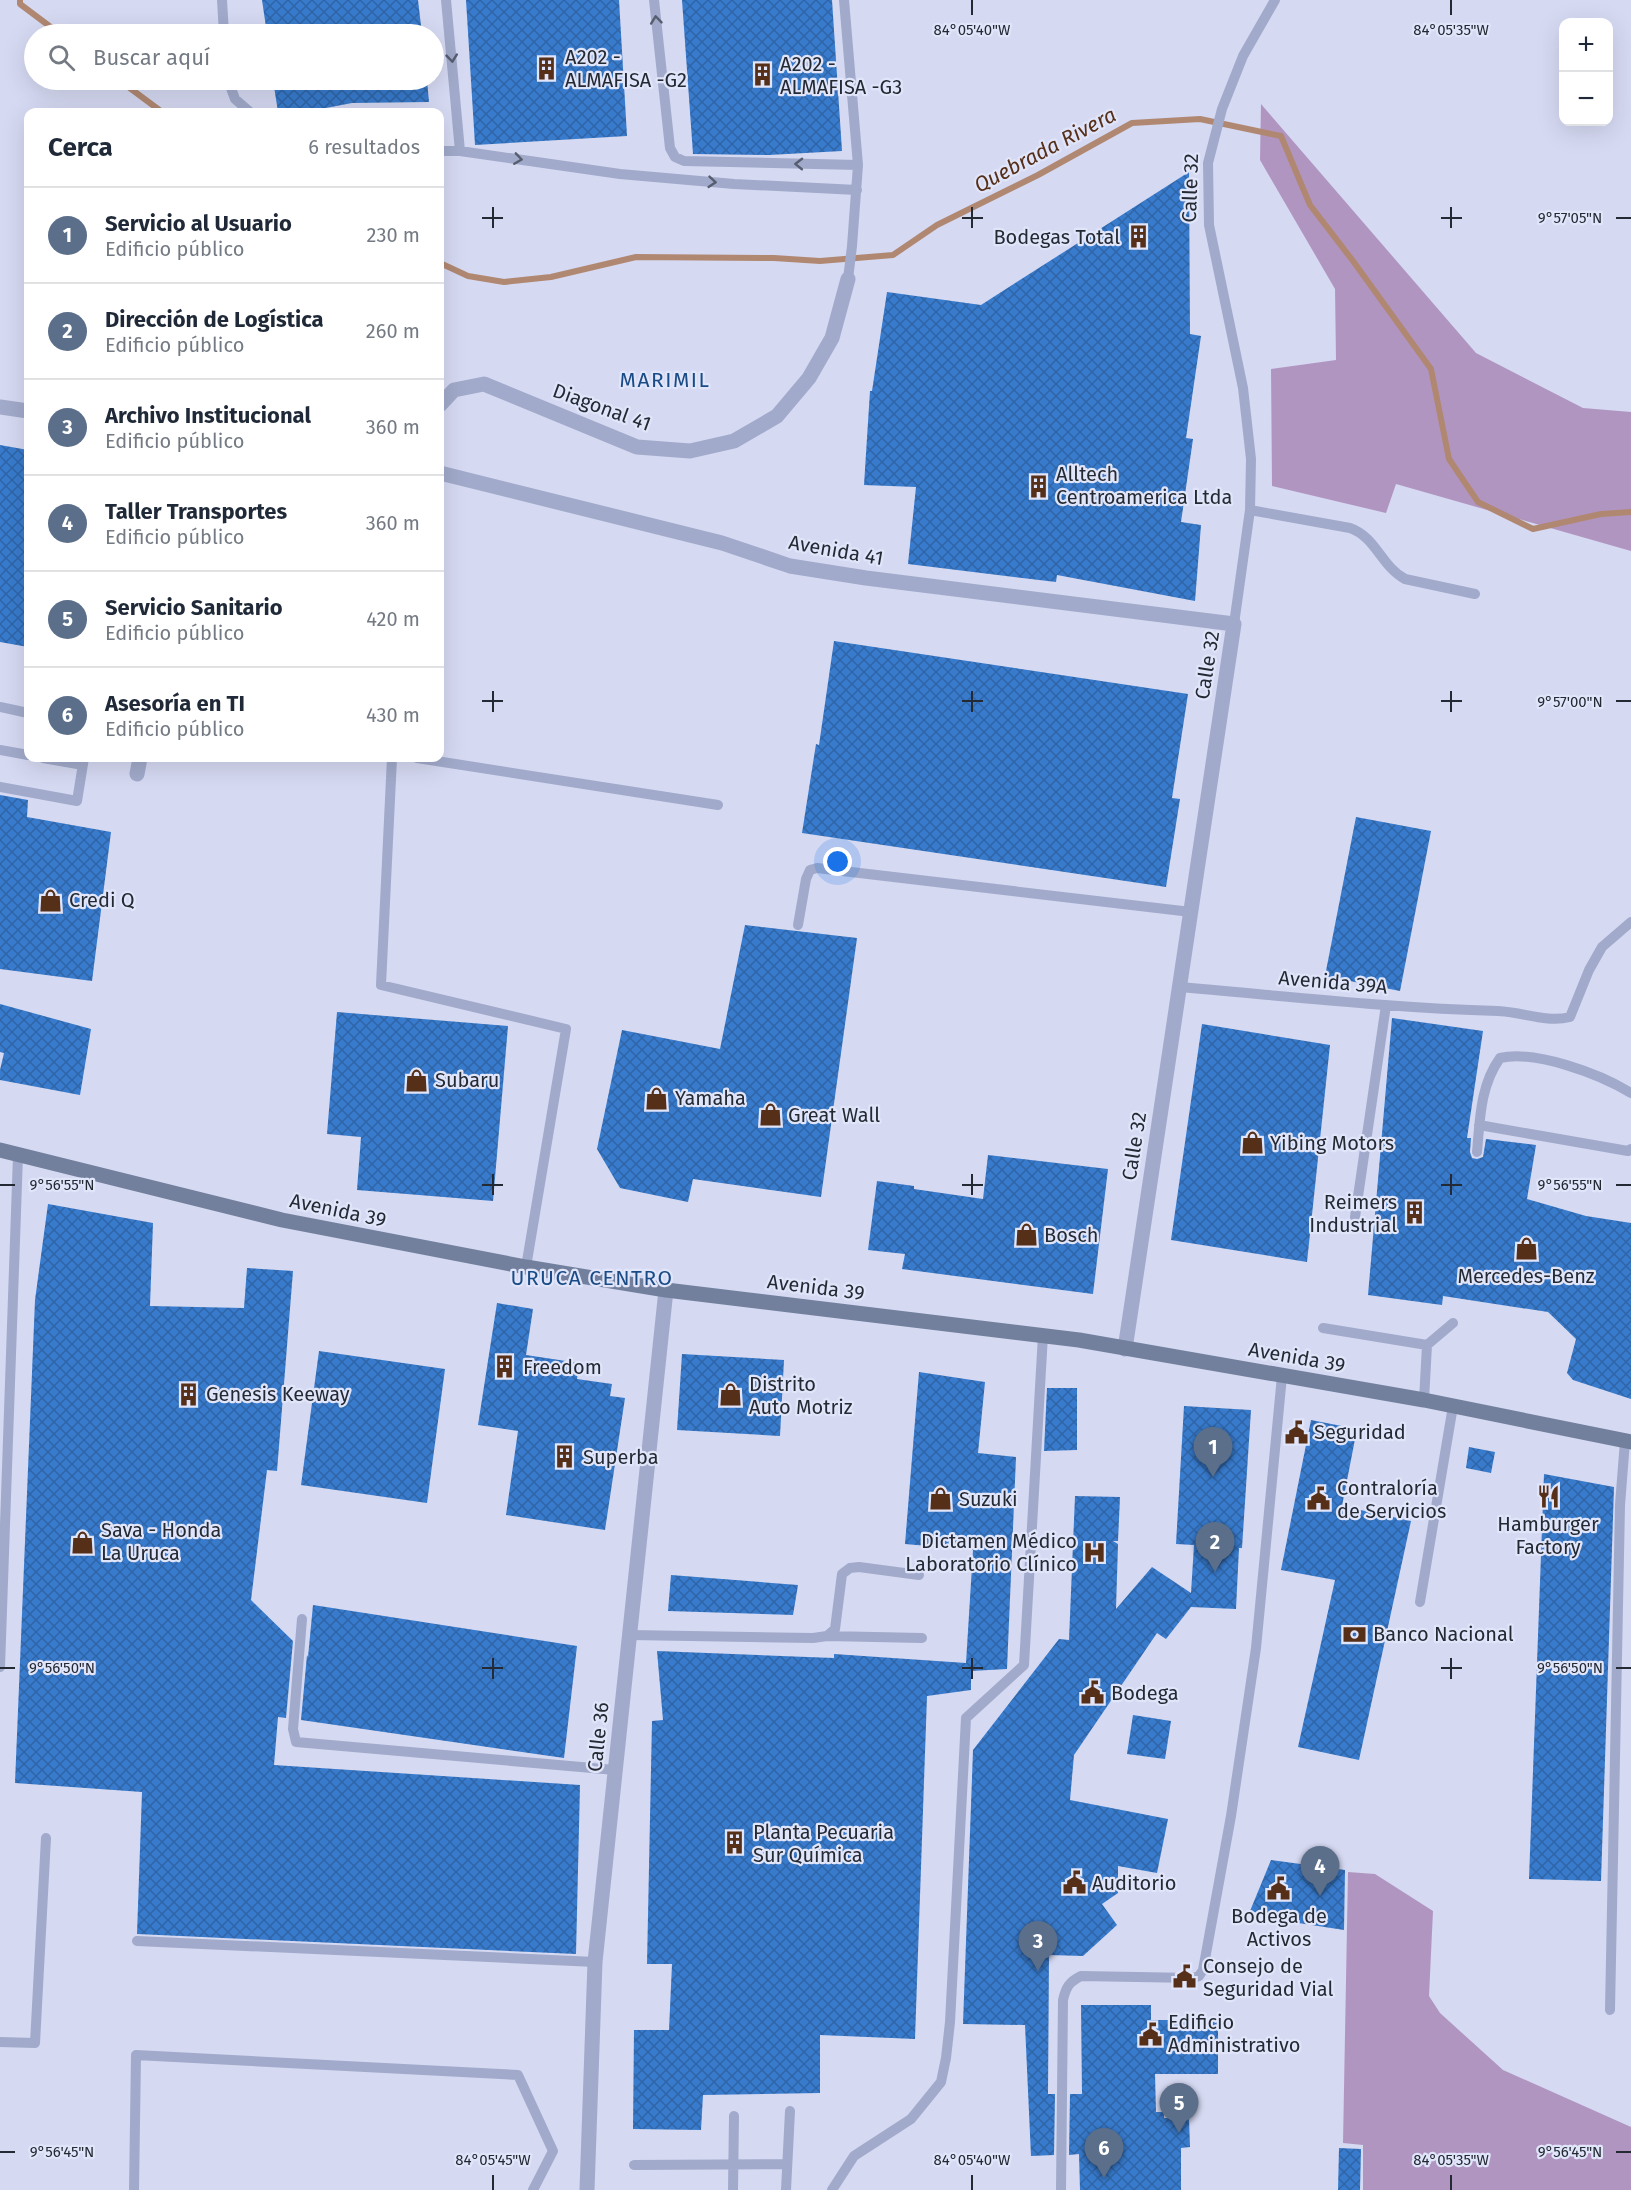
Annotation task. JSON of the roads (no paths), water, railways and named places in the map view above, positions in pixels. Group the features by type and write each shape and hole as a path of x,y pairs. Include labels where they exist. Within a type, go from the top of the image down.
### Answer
{"main road":[{"name":"Avenida 39","path":"0,1150 282,1220 526,1267 666,1290 1043,1335 1424,1400 1628,1441"}],"street":[{"name":"Diagonal 41","path":"444,401 454,390 484,384 638,447 690,451 734,441 777,416 809,378 832,338 848,279"},
{"path":"0,406 24,410"},
{"name":"Avenida 41","path":"444,474 722,543 790,566 866,578 1234,624"},
{"name":"Calle 32","path":"1125,1349 1234,624"},
{"path":"137,774 139,762"},
{"name":"Calle 36","path":"587,2190 595,1962 666,1290"}],"lane":[{"path":"222,0 223,24"},
{"path":"446,0 460,151"},
{"path":"654,0 669,141 675,157 684,162 858,165"},
{"path":"844,0 858,165 848,279"},
{"name":"Calle 32","path":"1234,624 1250,510 1251,459 1243,388 1209,225 1208,162 1222,109 1243,56 1275,0"},
{"path":"232,90 236,99 246,108"},
{"path":"444,150 620,174 734,184 857,190"},
{"path":"1250,510 1362,532 1395,574 1405,579 1475,594"},
{"path":"0,708 24,712"},
{"path":"0,750 24,754"},
{"path":"0,787 77,801 83,762"},
{"path":"392,762 381,985 566,1029 526,1267"},
{"path":"443,762 718,805"},
{"path":"798,925 806,879 810,870 817,868 1191,912"},
{"name":"Avenida 39A","path":"1179,987 1386,1005 1501,1011 1559,1020 1570,1017 1589,970 1602,947 1631,922"},
{"path":"1354,1217 1386,1005"},
{"path":"1477,1152 1482,1099 1491,1071 1500,1058 1512,1056 1542,1060 1584,1070 1616,1083 1631,1093"},
{"path":"1479,1125 1628,1151 1631,1149"},
{"path":"0,1667 18,1155"},
{"path":"1424,1400 1427,1345 1452,1323"},
{"path":"1323,1328 1427,1345"},
{"path":"832,2190 854,2156 911,2119 941,2082 950,2022 966,1718 1024,1665 1043,1335"},
{"path":"1061,2190 1063,2000 1066,1988 1072,1980 1081,1976 1193,1978 1203,1970 1231,1816 1256,1648 1282,1376"},
{"path":"1420,1602 1453,1406"},
{"path":"1610,2010 1620,1505 1628,1441"},
{"path":"827,1636 835,1629 842,1574 850,1568 859,1567 919,1575"},
{"path":"302,1619 293,1729 296,1742 615,1770"},
{"path":"630,1635 922,1638"},
{"path":"0,2042 35,2043 46,1838"},
{"path":"137,1941 595,1962"},
{"path":"134,2190 136,2055 518,2075 553,2151 533,2190"},
{"path":"786,2190 790,2111"},
{"path":"733,2190 734,2116"},
{"path":"634,2164 787,2163"}],"waterway":[{"name":"Quebrada Rivera","path":"20,0 20,4 47,24"},
{"name":"Quebrada Rivera","path":"132,90 157,108"},
{"name":"Quebrada Rivera","path":"444,265 468,276 504,282 551,277 636,257 774,258 820,261 893,255 937,225 1038,175 1132,123 1200,119 1281,136 1310,205 1431,369 1449,459 1478,502 1533,529 1601,514 1631,512"}],"place":[{"name":"A202 - ALMAFISA -G2","path":"547,68"},
{"name":"A202 - ALMAFISA -G3","path":"762,75"},
{"name":"Bodegas Total","path":"1138,237"},
{"name":"Alltech Centroamerica Ltda","path":"1038,486"},
{"name":"Credi Q","path":"51,900"},
{"name":"Subaru","path":"417,1080"},
{"name":"Yamaha","path":"657,1098"},
{"name":"Great Wall","path":"770,1115"},
{"name":"Yibing Motors","path":"1252,1143"},
{"name":"Reimers Industrial","path":"1415,1213"},
{"name":"Bosch","path":"1026,1235"},
{"name":"Mercedes-Benz","path":"1526,1248"},
{"name":"Freedom","path":"505,1367"},
{"name":"Genesis Keeway","path":"188,1394"},
{"name":"Distrito Auto Motriz","path":"731,1395"},
{"name":"Seguridad","path":"1296,1432"},
{"name":"Superba","path":"565,1457"},
{"name":"Servicio al Usuario","path":"1213,1477"},
{"name":"Hamburger Factory","path":"1548,1497"},
{"name":"Suzuki","path":"941,1499"},
{"name":"Contraloría de Servicios","path":"1319,1499"},
{"name":"Sava - Honda La Uruca","path":"83,1542"},
{"name":"Dictamen Médico Laboratorio Clínico","path":"1095,1553"},
{"name":"Dirección de Logística","path":"1215,1572"},
{"name":"Banco Nacional","path":"1355,1634"},
{"name":"Bodega","path":"1093,1693"},
{"name":"Planta Pecuaria Sur Química","path":"735,1843"},
{"name":"Auditorio","path":"1074,1883"},
{"name":"Bodega de Activos","path":"1279,1888"},
{"name":"Taller Transportes","path":"1320,1896"},
{"name":"Archivo Institucional","path":"1038,1971"},
{"name":"Consejo de Seguridad Vial","path":"1185,1977"},
{"name":"Edificio Administrativo","path":"1150,2034"},
{"name":"Servicio Sanitario","path":"1179,2133"},
{"name":"Asesoría en TI","path":"1104,2178"}],"district":[{"name":"MARIMIL","path":"665,380"},
{"name":"URUCA CENTRO","path":"592,1278"}]}
